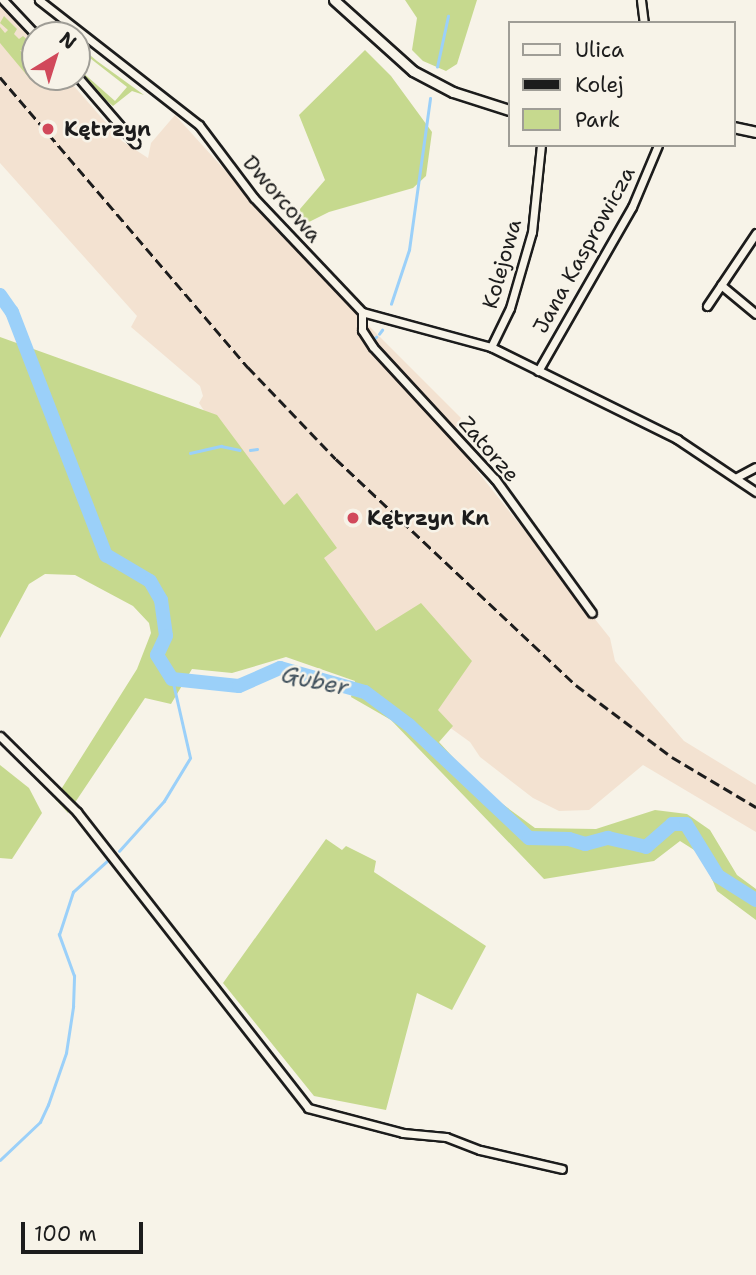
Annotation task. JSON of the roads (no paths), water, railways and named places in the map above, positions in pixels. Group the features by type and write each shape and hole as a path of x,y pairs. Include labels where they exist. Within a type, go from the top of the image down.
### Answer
{"street":[{"path":"3,0 23,21"},
{"name":"Dworcowa","path":"39,0 65,21"},
{"path":"334,0 413,71 453,92 508,110"},
{"path":"641,0 644,21"},
{"name":"Dworcowa","path":"91,42 199,125 254,198 362,312"},
{"path":"90,91 135,143"},
{"path":"735,127 756,132"},
{"name":"Kolejowa","path":"491,348 510,308 532,232 541,147"},
{"name":"Jana Kasprowicza","path":"538,370 632,207 657,147"},
{"path":"706,306 756,233"},
{"path":"721,285 756,314"},
{"path":"362,312 491,348 677,439 756,492"},
{"name":"Zatorze","path":"362,312 362,330 373,347 495,479 592,613"},
{"path":"737,477 756,467"},
{"path":"0,736 77,812 308,1108 403,1133 446,1137 480,1150 562,1169"}],"waterway":[{"path":"437,67 448,16"},
{"path":"391,304 409,250 430,98"},
{"name":"Guber","path":"0,295 12,312 106,555 150,581 161,600 166,636 157,655 172,679 239,686 280,668 365,692 409,725 529,838 569,839 585,844 608,838 646,847 672,824 686,824 718,876 756,900"},
{"path":"379,334 382,330"},
{"path":"190,453 221,446 240,450"},
{"path":"250,450 257,449"},
{"path":"119,851 164,801 190,758 172,679"},
{"path":"0,1160 40,1122 48,1105 66,1053 73,1007 74,976 59,935 73,892 107,861"}],"railway":[{"path":"0,77 248,367 336,459 576,685 672,757 756,807"}],"place":[{"name":"Kętrzyn","path":"48,129"},
{"name":"Kętrzyn Kn","path":"353,518"}]}
